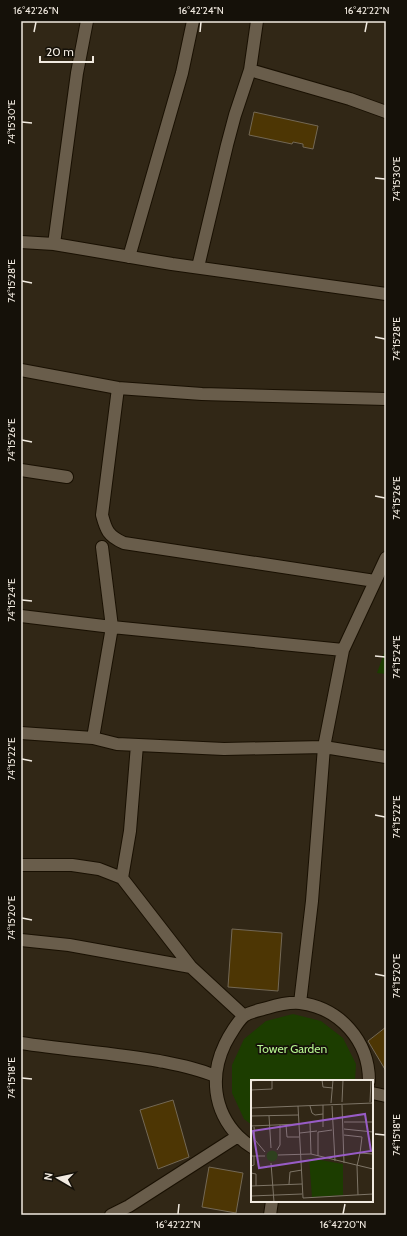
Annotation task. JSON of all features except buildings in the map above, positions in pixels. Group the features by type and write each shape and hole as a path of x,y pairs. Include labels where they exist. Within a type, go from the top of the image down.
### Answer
{"street":[{"path":"54,244 77,73 87,21"},
{"path":"129,257 182,73 193,21"},
{"path":"198,267 227,145 250,70 257,21"},
{"path":"250,70 350,99 386,112"},
{"path":"21,242 54,244 129,257 386,294"},
{"path":"21,370 118,388 202,394 386,399"},
{"path":"118,388 102,514 106,529 114,538 124,543 376,581"},
{"path":"21,470 67,477"},
{"path":"93,738 112,627 102,547"},
{"path":"300,1003 312,901 324,747 343,650 386,558"},
{"path":"21,616 112,627 343,650"},
{"path":"21,733 93,738 118,744 137,745 224,749 324,747 386,757"},
{"path":"122,878 130,831 137,745"},
{"path":"21,865 72,865 99,869 122,878 190,967 244,1016"},
{"path":"21,940 69,945 190,967"},
{"path":"251,1146 238,1136 224,1118 217,1096 215,1076 220,1055 229,1037 244,1016 280,1004 300,1003 325,1010 346,1024 361,1044 369,1067 369,1080"},
{"path":"21,1043 129,1056 197,1068 215,1076"},
{"path":"373,1093 386,1096"},
{"path":"112,1215 129,1206 238,1136"},
{"path":"270,1215 272,1202"}],"green space":[{"path":"386,648 386,674 377,673"},
{"name":"Tower Garden","path":"293,1014 321,1021 343,1038 356,1064 355,1080 251,1080 251,1124 244,1119 232,1093 232,1065 244,1039 266,1021"}]}
